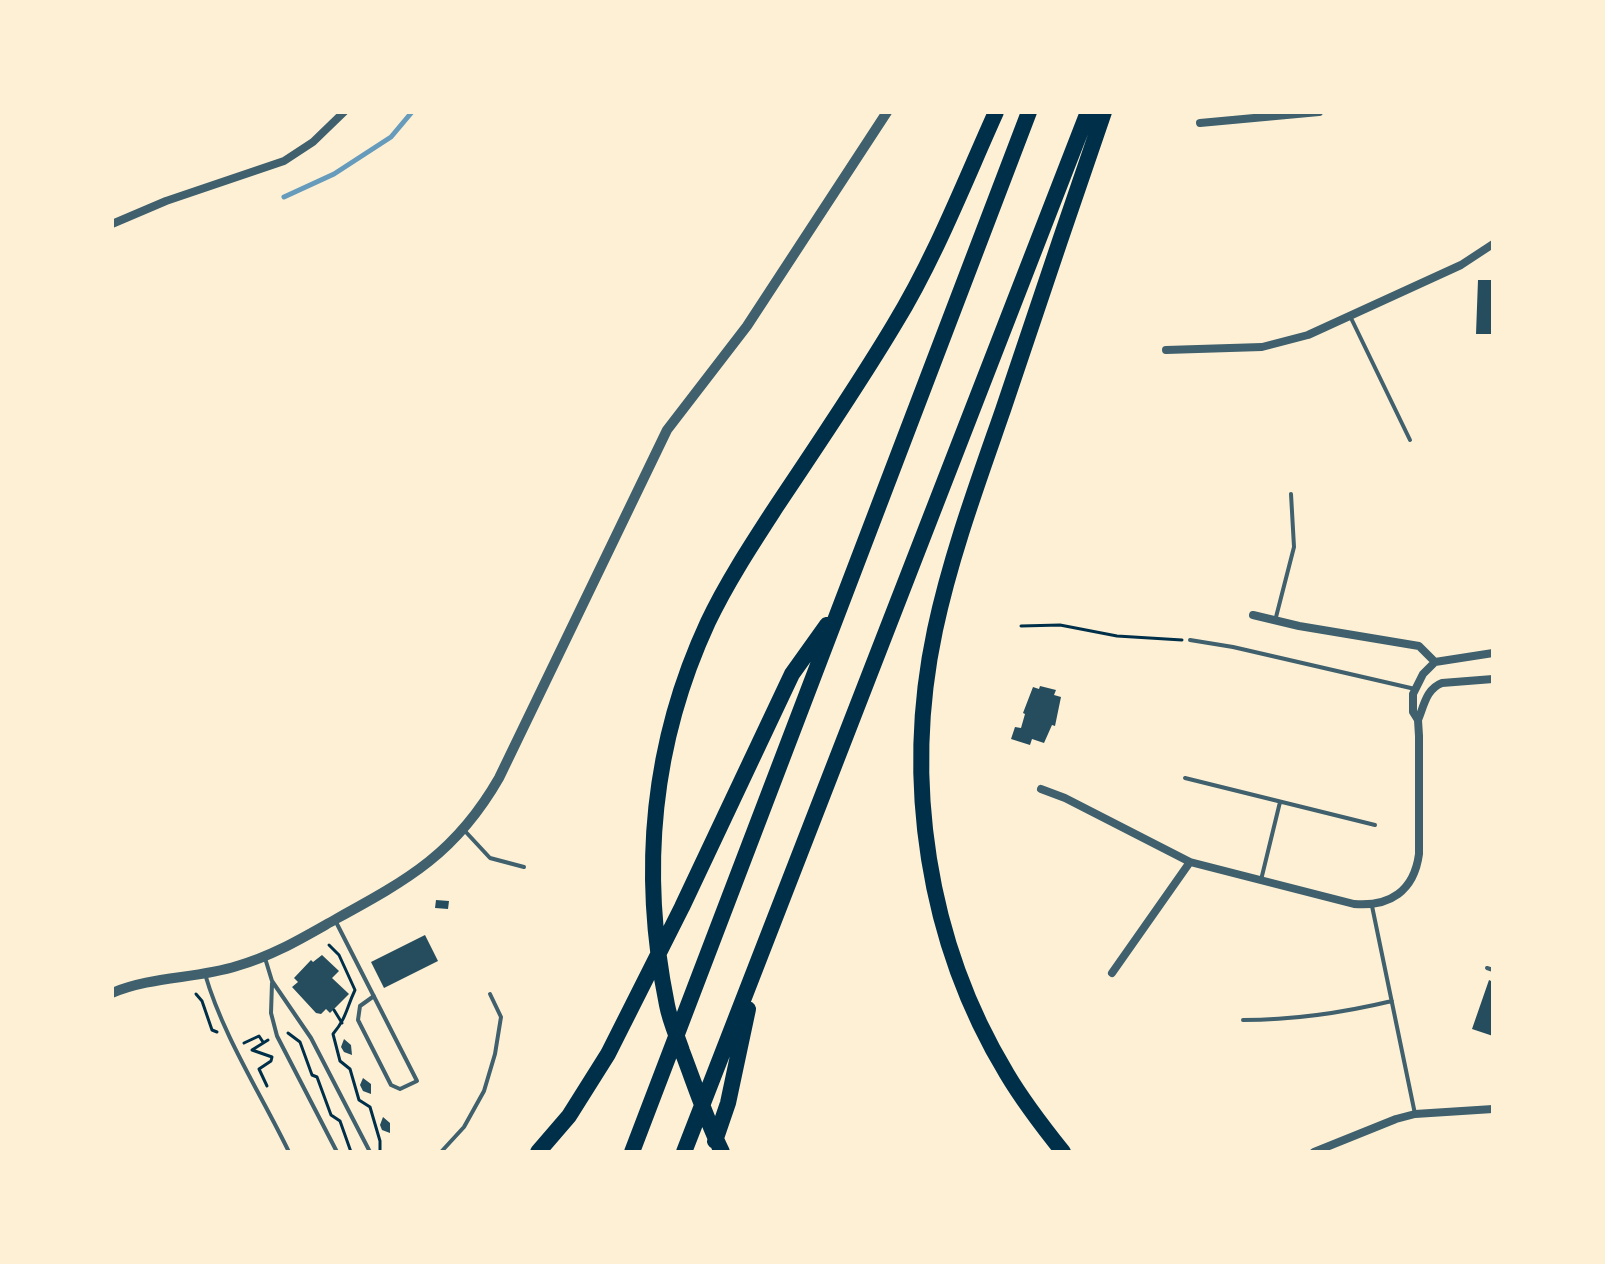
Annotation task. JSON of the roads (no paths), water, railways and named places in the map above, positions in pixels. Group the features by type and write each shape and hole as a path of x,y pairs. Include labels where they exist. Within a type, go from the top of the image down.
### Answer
{"highway":[{"path":"722,1152 667,1008 654,923 652,846 656,802 669,733 685,677 709,620 741,562 896,323 929,260 996,112"},
{"path":"632,1152 1029,112"},
{"path":"684,1150 1088,112"},
{"path":"1063,1152 1006,1073 974,1011 947,940 933,884 924,824 921,761 925,699 935,630 964,527 1104,112"},
{"path":"538,1152 588,1088 682,907 792,674 842,604"},
{"path":"712,1152 728,1103 759,956"}],"street":[{"path":"112,224 166,201 284,161 313,142 344,112"},
{"path":"112,993 147,982 205,973 265,957 428,865 464,830 485,804 499,778 667,430 747,326 887,112"},
{"path":"1200,123 1319,112"},
{"path":"1166,350 1262,347 1308,335 1461,265 1493,244"},
{"path":"1253,615 1419,646 1435,662"},
{"path":"1418,720 1413,712 1415,689 1423,674 1435,662 1493,653"},
{"path":"1041,789 1065,798 1190,862 1372,906 1390,899 1407,887 1417,873 1418,720 1435,686 1493,679"},
{"path":"1112,973 1190,862"},
{"path":"1314,1152 1415,1114 1493,1109"}],"lane":[{"path":"1350,316 1410,440"},
{"path":"1275,621 1294,547 1291,494"},
{"path":"1190,640 1415,689"},
{"path":"1185,778 1375,825"},
{"path":"1261,880 1280,802"},
{"path":"464,830 490,858 524,867"},
{"path":"1372,906 1415,1114"},
{"path":"335,920 374,996 417,1081 400,1089 395,1088 385,1072 358,1020 360,1006 374,996"},
{"path":"265,957 272,981 271,1013 277,1036 337,1152"},
{"path":"205,973 234,1042 289,1152"},
{"path":"272,981 311,1038 370,1152"},
{"path":"441,1152 464,1127 484,1091 495,1054 501,1017 490,994"},
{"path":"1243,1020 1290,1020 1348,1012 1392,1001"}],"waterway":[{"path":"284,197 334,174 391,137 412,112"}]}
